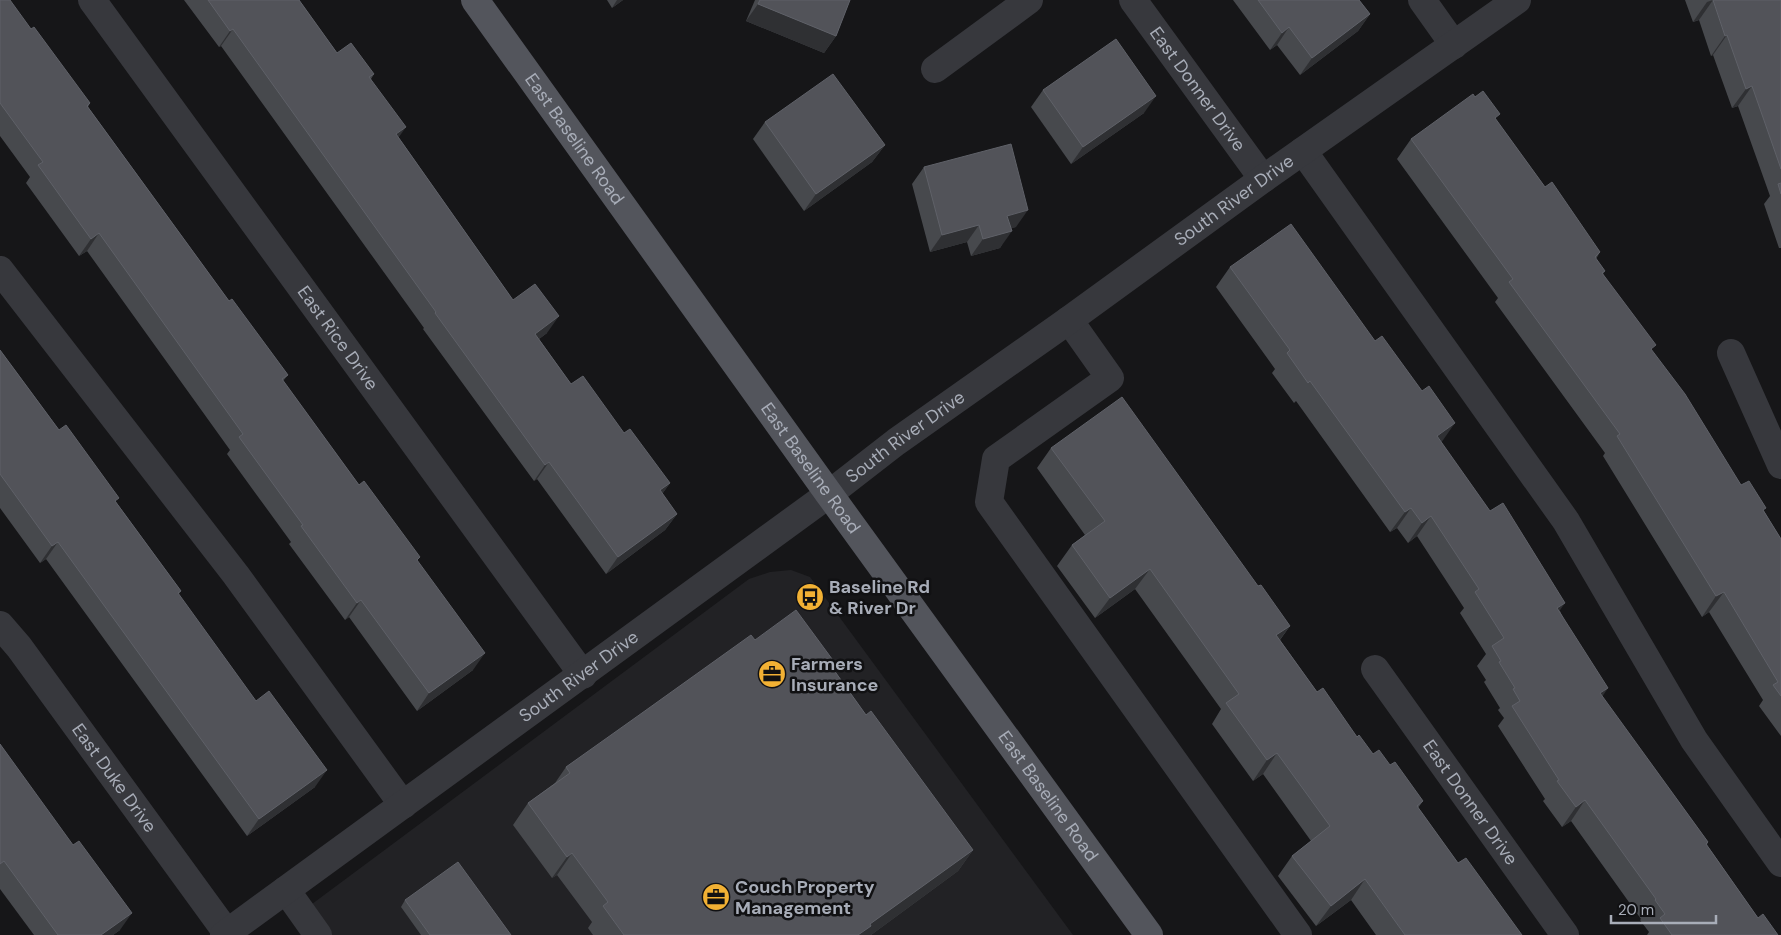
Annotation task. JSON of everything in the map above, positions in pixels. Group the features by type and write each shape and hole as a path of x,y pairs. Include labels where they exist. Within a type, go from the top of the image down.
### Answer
{"main road":[{"name":"East Baseline Road","path":"475,0 829,494 1149,935"}],"street":[{"name":"East Rice Drive","path":"92,0 583,675"},
{"path":"934,69 1029,0"},
{"name":"East Donner Drive","path":"1133,0 1263,179"},
{"path":"1422,0 1454,44"},
{"name":"South River Drive","path":"226,934 583,675 829,494 896,442 1069,320 1302,151 1518,0"},
{"path":"1302,151 1566,521 1694,740 1781,863"},
{"path":"0,270 236,575 403,805"},
{"path":"1069,320 1110,378 996,459 989,502 1298,935"},
{"path":"1731,353 1781,465"},
{"name":"East Duke Drive","path":"0,625 19,647 226,934"},
{"name":"East Donner Drive","path":"1375,669 1565,935"},
{"path":"286,890 318,935"}],"shaded area":[{"path":"791,570 810,577 1073,935 329,935 308,907 749,579 770,572"}],"building":[{"path":"0,0 10,0 31,29 34,27 90,103 87,106 229,301 232,299 288,375 282,379 359,485 364,481 420,557 417,560 485,653 429,693 361,600 357,603 301,526 303,525 239,437 243,434 99,233 91,239 38,165 43,162 0,103"},
{"path":"208,0 299,0 337,53 351,43 374,74 369,77 406,127 396,134 513,300 535,284 559,316 535,334 571,384 583,376 624,433 630,429 670,483 660,490 677,514 618,557 549,462 545,465 233,29 230,31"},
{"path":"760,0 850,0 836,36 758,4"},
{"path":"1258,0 1359,0 1370,14 1312,58 1289,27 1282,33"},
{"path":"1713,0 1781,0 1781,169 1752,86 1746,89"},
{"path":"1116,39 1156,96 1083,147 1043,90"},
{"path":"833,74 885,145 816,194 765,122"},
{"path":"1483,91 1500,114 1495,118 1545,187 1552,182 1600,252 1595,257 1605,271 1602,273 1656,345 1651,349 1685,394 1741,485 1749,481 1766,508 1763,510 1781,539 1781,696 1773,685 1778,682 1724,592 1716,596 1617,436 1620,434 1509,282 1513,279 1411,139 1473,94 1475,97"},
{"path":"1011,144 1028,210 1007,216 1012,231 983,239 979,225 942,235 924,167"},
{"path":"1781,183 1781,194 1778,184"},
{"path":"1291,224 1375,341 1382,336 1422,391 1429,386 1455,423 1437,436 1490,511 1503,503 1565,603 1557,608 1608,688 1600,693 1708,842 1706,844 1758,918 1763,914 1778,935 1672,935 1660,918 1665,914 1656,899 1585,800 1576,807 1557,781 1559,780 1512,706 1520,701 1492,646 1504,638 1475,592 1479,589 1431,516 1422,523 1411,508 1405,512 1310,381 1308,383 1287,353 1290,350 1230,267"},
{"path":"0,350 59,430 66,425 119,498 115,501 181,591 178,593 256,701 269,691 327,770 259,819 58,542 52,546 0,474"},
{"path":"1122,397 1258,586 1261,585 1290,626 1276,635 1317,692 1323,688 1357,737 1359,735 1373,754 1379,750 1390,765 1395,762 1423,801 1417,806 1458,863 1466,858 1522,935 1405,935 1365,879 1331,906 1292,856 1330,826 1277,753 1267,760 1226,703 1239,694 1150,569 1110,598 1072,545 1105,521 1051,448"},
{"path":"796,610 835,663 831,666 866,715 871,711 973,850 870,924 871,926 858,935 624,935 603,906 608,902 572,853 567,857 528,803 570,773 566,767 751,635 755,640"},
{"path":"0,744 73,845 79,841 132,913 101,935 58,935 4,861 0,864"},
{"path":"458,862 511,935 430,935 405,900"}],"place":[{"name":"Baseline Rd & River Dr","path":"810,597"},
{"name":"Farmers Insurance","path":"772,674"},
{"name":"Couch Property Management","path":"716,897"}]}
